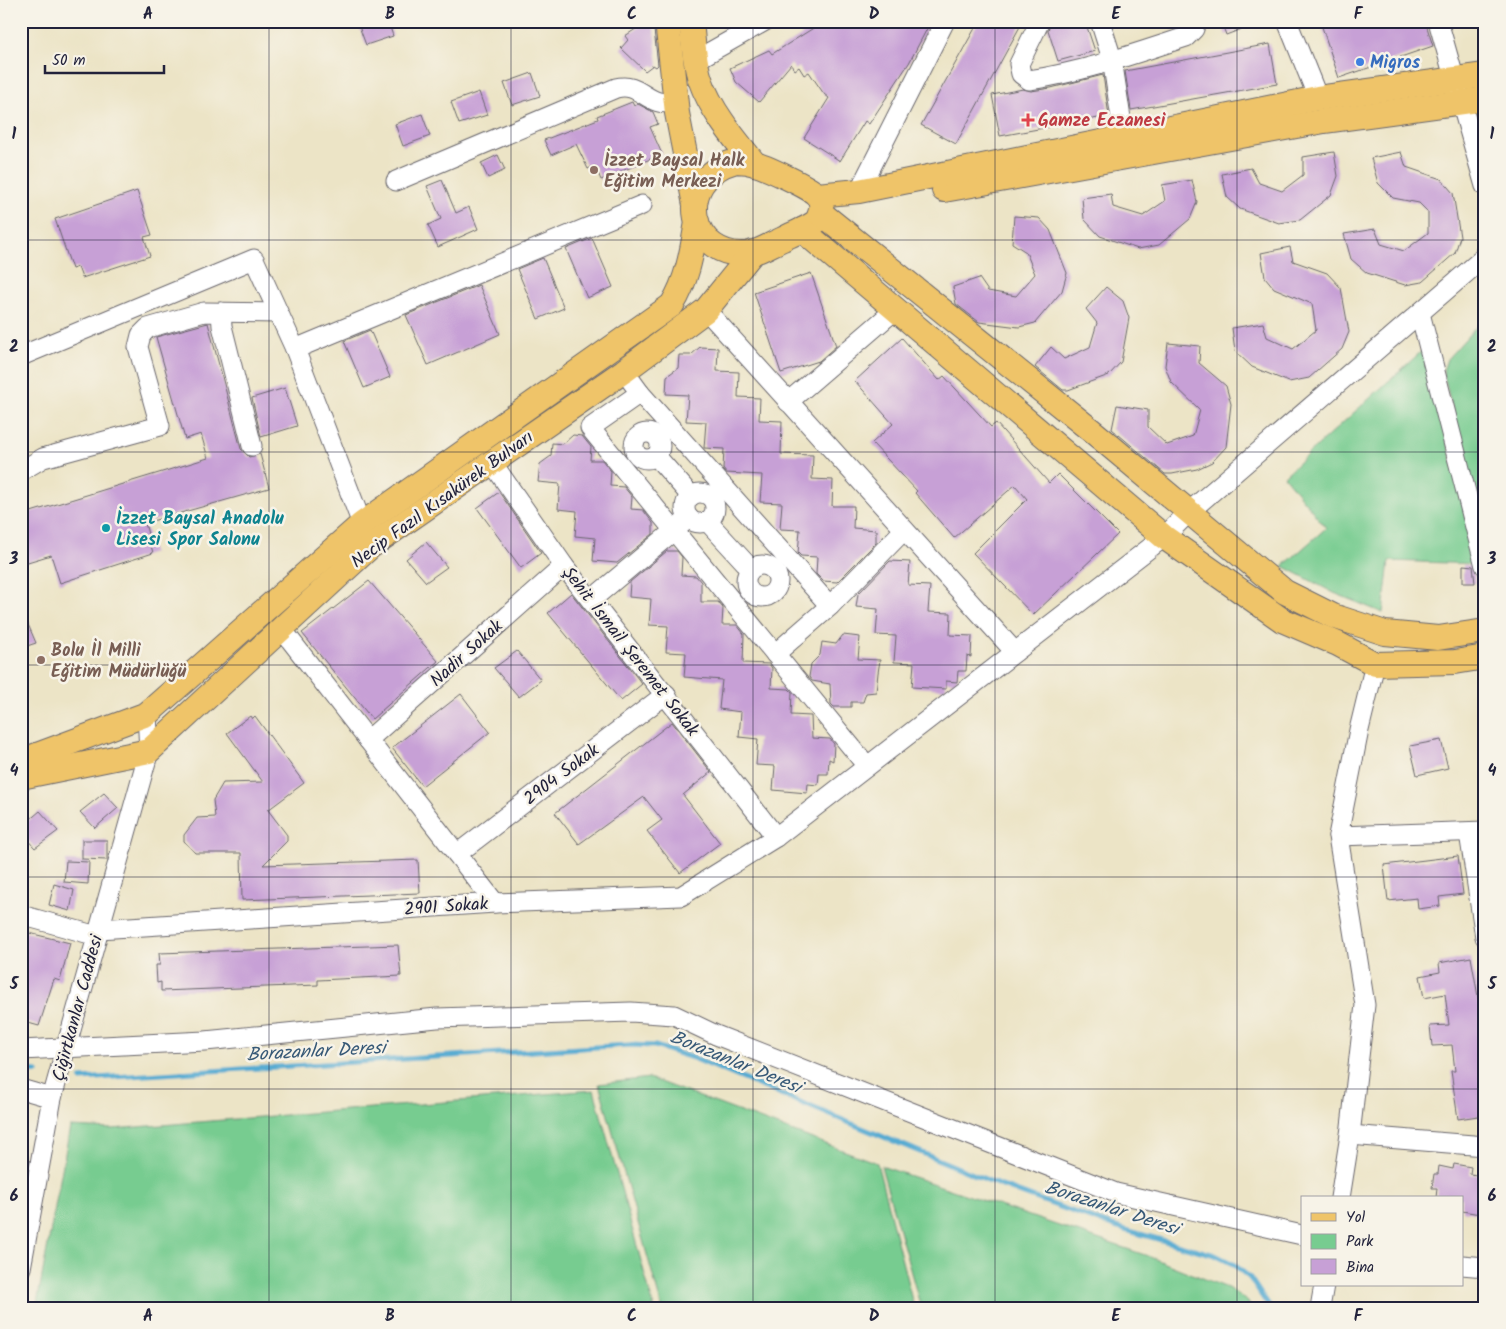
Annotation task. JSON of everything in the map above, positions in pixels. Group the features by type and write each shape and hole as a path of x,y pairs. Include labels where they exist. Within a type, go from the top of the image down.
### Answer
{"main road":[{"path":"667,21 676,101 696,213 708,240 721,250 737,254 753,252 812,226 819,204"},
{"path":"691,21 700,77 713,108 755,164"},
{"path":"819,204 1126,147 1318,98 1485,75"},
{"path":"819,204 859,191 1126,147 1474,100"},
{"path":"696,213 701,184 710,173 722,165 736,161 755,164 813,191 819,204 1285,592 1333,616 1385,633 1438,638 1485,631"},
{"name":"Necip Fazıl Kısakürek Bulvarı","path":"21,761 147,714 362,524 672,305 682,289 688,273 696,213"},
{"path":"802,230 1164,538 1282,620 1338,644 1375,664 1455,662 1485,657"},
{"name":"Necip Fazıl Kısakürek Bulvarı","path":"150,751 371,546 491,461 624,371 706,310 753,252"},
{"path":"21,777 150,751"}],"street":[{"path":"696,60 765,21"},
{"path":"859,191 944,21"},
{"path":"1040,21 1019,64 1019,71 1028,80 1059,76 1096,66 1112,59 1186,37 1194,29 1196,21"},
{"path":"1100,21 1112,59 1126,147"},
{"path":"1287,21 1318,98"},
{"path":"1438,21 1456,78 1474,100 1485,186"},
{"path":"396,181 616,88 634,88 651,101 661,104 676,101"},
{"path":"295,349 642,205"},
{"name":"2901 Sokak","path":"21,915 98,932 495,903 681,896 776,837 1164,538 1190,511 1481,260 1485,253"},
{"path":"21,356 254,259 295,349 362,524"},
{"path":"788,402 896,309"},
{"path":"706,310 1015,652"},
{"path":"21,471 43,458 160,426 138,347 141,336 153,326 204,312 278,313"},
{"path":"221,312 222,326 252,446"},
{"path":"1420,313 1485,566"},
{"path":"624,371 640,393 656,445 691,496"},
{"path":"640,393 590,428 867,766"},
{"path":"623,469 656,445"},
{"path":"656,445 719,494 779,563 830,606"},
{"name":"Şehit İsmail Şeremet Sokak","path":"491,461 564,566 776,837"},
{"path":"691,496 719,494"},
{"path":"591,600 673,530 715,509 719,494"},
{"path":"691,496 685,509 751,569"},
{"path":"775,654 830,606 904,530"},
{"path":"779,563 778,585 772,594 761,598 751,594 747,589 746,578 751,569 760,565 779,563"},
{"name":"Nadir Sokak","path":"368,740 564,566"},
{"path":"729,597 747,589"},
{"path":"281,628 495,903"},
{"path":"1340,1196 1350,1136 1365,1005 1338,836 1359,730 1375,664"},
{"name":"2904 Sokak","path":"457,854 666,694"},
{"path":"147,714 150,751"},
{"name":"Çiğirtkanlar Caddesi","path":"21,1268 52,1098 150,751"},
{"path":"1338,836 1477,832 1485,936"},
{"path":"21,1050 65,1050 205,1040 437,1018 631,1012 674,1015 716,1035 1116,1192 1301,1235"},
{"path":"21,1089 52,1098"},
{"path":"1350,1136 1485,1146"},
{"path":"1464,1264 1485,1267"},
{"path":"1320,1308 1324,1286"}],"green space":[{"path":"1485,317 1485,548 1443,371 1447,359"},
{"path":"1424,349 1478,564 1389,561 1383,613 1334,593 1283,566 1326,528 1284,476"},
{"path":"649,1078 877,1163 914,1308 662,1308 599,1084"},
{"path":"594,1090 654,1308 36,1308 70,1127 112,1129"},
{"path":"881,1166 1145,1255 1230,1289 1248,1302 1251,1308 921,1308"}],"building":[{"path":"357,21 388,21 393,36 366,45"},
{"path":"648,21 653,21 658,65 656,67 653,65 645,71 621,48 628,40 625,36"},
{"path":"810,21 931,21 909,63 869,124 865,121 840,161 804,138 829,98 824,94 809,72 804,75 799,67 795,70 791,64 759,102 736,82 730,68 769,50 772,54 815,27"},
{"path":"979,21 1023,21 956,144 921,125"},
{"path":"1051,21 1085,21 1095,51 1058,61 1048,30"},
{"path":"1221,21 1260,21 1260,22 1226,35"},
{"name":"Migros","path":"1320,21 1425,21 1433,46 1339,78"},
{"path":"1270,44 1277,84 1131,110 1125,71"},
{"path":"532,73 540,96 512,105 504,83"},
{"path":"1103,75 1109,116 1000,136 992,95 1023,89 1031,91 1051,88"},
{"path":"479,92 487,115 459,124 451,102"},
{"path":"632,102 634,106 638,104 653,112 658,124 650,127 662,154 601,180 595,166 588,169 576,144 551,155 544,140 598,119 597,116"},
{"path":"422,114 430,136 403,146 395,124"},
{"path":"1334,152 1338,176 1331,195 1300,220 1279,223 1240,209 1227,197 1222,174 1251,168 1259,183 1282,191 1303,175 1303,157"},
{"path":"1401,152 1406,167 1441,179 1453,193 1460,237 1455,253 1422,282 1405,285 1367,273 1351,259 1344,234 1375,229 1381,244 1404,251 1428,233 1428,212 1419,203 1393,198 1378,183 1371,158"},
{"path":"498,155 505,170 488,178 481,163"},
{"path":"442,180 456,213 469,207 478,229 438,247 428,225 441,219 427,186"},
{"path":"1192,180 1197,202 1190,219 1159,245 1138,249 1100,236 1084,219 1082,198 1111,194 1113,207 1143,216 1165,201 1162,185"},
{"path":"137,191 152,235 144,237 150,256 82,278 78,267 72,269 55,219"},
{"path":"1014,216 1039,218 1050,230 1067,273 1062,291 1035,323 1019,327 979,322 956,304 953,287 979,278 988,291 1016,296 1035,274 1026,252 1012,243"},
{"path":"592,238 613,287 587,298 566,249"},
{"path":"1290,247 1293,261 1327,273 1341,288 1349,332 1342,349 1309,378 1289,382 1252,367 1235,351 1232,328 1263,323 1267,337 1293,349 1316,330 1312,304 1274,288 1265,277 1261,253"},
{"path":"543,258 564,308 538,319 517,269"},
{"path":"811,273 836,346 819,361 781,373 754,292"},
{"path":"479,285 500,334 428,365 406,315"},
{"path":"1106,287 1123,301 1129,318 1121,362 1109,375 1068,390 1063,390 1035,367 1051,347 1064,359 1090,347 1097,323 1086,309"},
{"path":"208,323 241,449 249,457 260,454 269,488 145,523 153,553 60,583 51,555 21,564 21,515 208,458 201,434 185,439 156,337"},
{"path":"370,330 390,377 364,388 344,341"},
{"path":"902,338 939,380 944,376 991,427 996,423 1049,483 1058,474 1118,534 1033,615 973,553 1027,499 1015,485 954,538 915,493 917,491 872,443 893,424 855,381"},
{"path":"1168,343 1200,346 1199,363 1226,386 1231,404 1226,447 1212,462 1197,469 1172,474 1165,474 1112,429 1117,405 1148,410 1148,427 1167,445 1193,436 1200,410 1171,382 1165,366"},
{"path":"700,347 718,348 717,371 739,372 738,397 760,398 759,420 782,421 781,454 813,455 812,479 833,480 832,506 854,506 853,528 876,530 876,543 837,582 823,581 816,574 817,557 801,556 798,553 800,530 780,529 782,503 760,502 762,475 726,473 723,469 724,449 704,448 706,422 686,421 688,395 666,394 667,376 678,368 679,355 691,355"},
{"path":"285,388 297,426 261,437 252,398"},
{"path":"573,435 582,436 591,447 590,460 602,460 611,471 610,486 624,487 632,497 631,509 643,510 653,523 653,534 617,563 593,561 595,538 575,536 577,511 558,509 560,484 538,482 540,464 551,456 552,443 563,444"},
{"path":"499,492 541,553 521,568 477,508"},
{"path":"426,542 447,567 426,582 406,559"},
{"path":"667,551 677,551 682,557 681,575 696,576 701,582 701,602 718,602 723,608 722,625 737,625 744,634 743,663 769,664 772,668 771,688 789,689 792,692 791,715 811,716 812,738 830,739 834,744 833,761 829,759 828,774 819,774 818,785 808,784 807,793 773,790 775,766 756,765 758,739 739,737 741,712 719,709 722,680 684,677 686,653 666,652 668,626 649,625 651,599 629,597 630,582"},
{"path":"890,561 910,562 908,585 930,586 928,612 951,613 950,635 972,636 971,657 967,656 966,671 958,671 957,682 946,681 946,689 912,687 914,663 894,662 896,636 876,635 878,609 856,607 858,594"},
{"path":"1463,565 1473,566 1475,583 1463,583"},
{"path":"369,581 438,661 372,719 302,633"},
{"path":"571,593 642,684 621,701 548,613"},
{"path":"21,608 36,643 21,648"},
{"path":"843,635 860,637 858,659 880,660 876,692 866,693 863,702 851,702 851,707 834,707 831,704 830,684 812,681 809,677 811,664 820,655 822,642 836,644"},
{"path":"517,651 541,680 519,697 494,668"},
{"path":"461,694 490,732 422,786 392,748"},
{"path":"250,716 252,719 255,716 304,783 268,810 287,835 287,841 263,865 418,860 420,893 242,900 241,853 195,853 184,841 184,835 197,818 215,817 213,800 223,783 263,782 227,733"},
{"path":"672,722 711,772 683,795 720,843 680,873 647,831 662,820 644,797 579,844 555,813"},
{"path":"1441,740 1448,768 1417,775 1410,746"},
{"path":"104,793 118,808 95,828 80,812"},
{"path":"40,811 58,831 35,848 21,833 21,827"},
{"path":"82,840 107,840 107,860 82,859"},
{"path":"1458,856 1463,894 1439,897 1440,906 1418,909 1417,898 1388,901 1384,865"},
{"path":"66,861 89,862 88,884 64,882"},
{"path":"54,884 74,890 70,911 49,905"},
{"path":"21,931 70,943 60,981 54,979 39,1026 21,1021"},
{"path":"398,945 401,976 318,980 318,985 161,991 161,982 157,983 156,965 160,965 159,953"},
{"path":"1471,957 1485,1036 1485,1115 1458,1119 1451,1071 1455,1071 1452,1045 1432,1046 1430,1026 1449,1025 1445,994 1424,998 1420,976 1440,972 1439,963"},
{"path":"1454,1164 1471,1167 1470,1174 1485,1176 1480,1214 1464,1211 1464,1196 1436,1196 1437,1188 1432,1188 1434,1174 1438,1174 1439,1166 1453,1169"}],"waterway":[{"name":"Borazanlar Deresi","path":"81,1079 629,1045 655,1046 693,1058 1002,1186 1115,1227 1215,1255 1233,1264 1250,1278 1270,1308"},
{"name":"Borazanlar Deresi","path":"21,1070 37,1072"}],"place":[{"name":"Migros","path":"1360,62"},
{"name":"Gamze Eczanesi","path":"1028,120"},
{"name":"İzzet Baysal Halk Eğitim Merkezi","path":"594,170"},
{"name":"İzzet Baysal Anadolu Lisesi Spor Salonu","path":"106,528"},
{"name":"Bolu İl Milli Eğitim Müdürlüğü","path":"41,660"}]}
